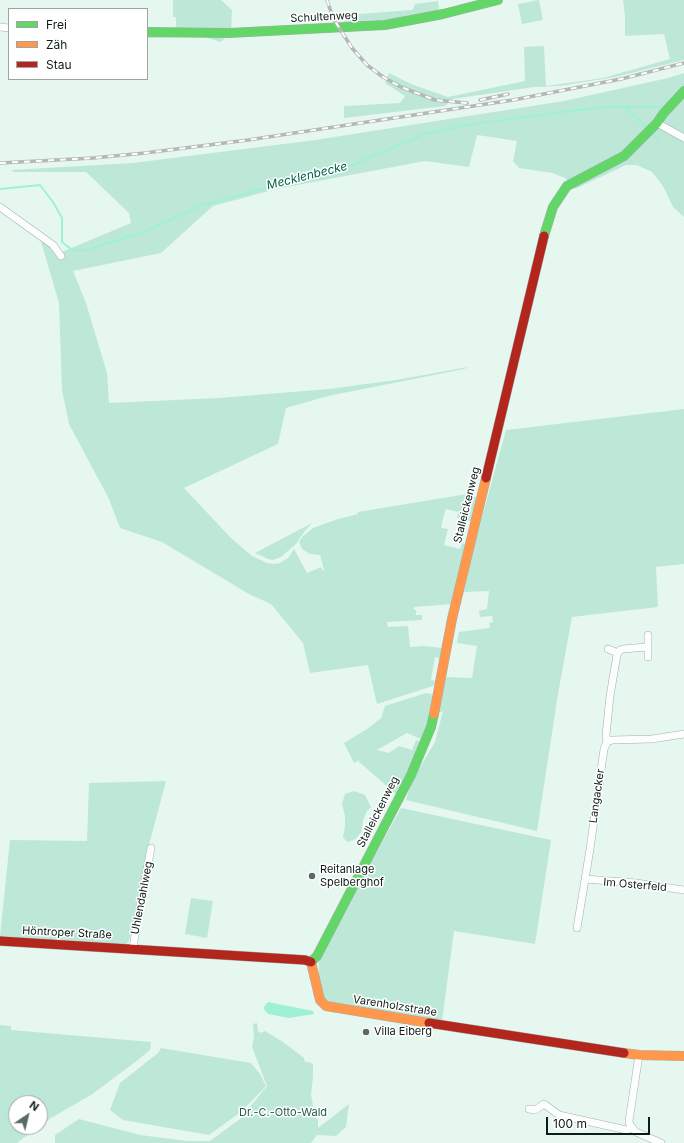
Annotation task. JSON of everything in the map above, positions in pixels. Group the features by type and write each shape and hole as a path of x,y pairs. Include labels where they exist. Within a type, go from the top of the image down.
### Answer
{"street":[{"name":"Schultenweg","path":"148,32 229,33 385,25 437,15 498,0"},
{"name":"Stalleickenweg","path":"311,962 317,956 411,774 431,727 452,619 547,226 553,207 567,186 624,156 652,129 663,114 684,91"},
{"path":"652,129 684,138"},
{"path":"0,207 23,222 53,245 61,256"},
{"path":"648,635 648,657"},
{"path":"608,649 618,653 623,649 647,646"},
{"name":"Langacker","path":"577,928 604,749 607,742 606,735 610,696 618,653"},
{"path":"607,742 612,740 652,739 684,734"},
{"name":"Uhlendahlweg","path":"133,949 151,848"},
{"name":"Im Osterfeld","path":"585,879 636,883 684,890"},
{"name":"Höntroper Straße","path":"0,941 133,949"},
{"path":"133,949 305,960 311,962"},
{"name":"Varenholzstraße","path":"311,962 320,1000 326,1006 639,1054 684,1056"},
{"path":"639,1054 629,1121 632,1128 636,1132 661,1143"},
{"path":"529,1109 535,1110 544,1104 559,1115 627,1130 632,1128"}],"green space":[{"path":"173,0 221,0 232,10 231,33 229,33 221,42 204,37 148,38 148,32 176,32 176,17 173,17"},
{"path":"539,0 543,20 522,24 518,4"},
{"path":"623,0 684,0 684,60 615,77 560,86 534,87 453,99 445,106 344,118 344,106 400,103 405,96 385,83 389,73 411,84 448,97 525,81 524,47 544,46 546,86 603,78 670,59 664,34 625,36"},
{"path":"438,1 439,10 340,29 348,15 411,10 415,4"},
{"path":"684,73 684,137 657,125 684,140 684,217 673,207 663,186 652,172 637,165 626,165 575,189 565,178 552,173 519,168 513,161 517,141 477,135 469,167 425,161 276,189 213,206 161,253 73,271 86,303 107,373 109,403 218,398 329,389 396,380 468,367 328,396 286,408 278,444 184,488 231,538 252,556 267,563 280,563 288,558 294,549 307,573 321,567 323,571 324,570 320,555 310,554 302,549 299,542 303,536 313,528 358,514 358,512 467,494 475,497 478,500 473,522 457,518 458,512 446,509 443,518 441,528 448,529 444,545 460,549 462,543 467,545 452,604 414,607 414,610 416,610 416,615 422,615 422,620 387,622 388,627 408,626 410,647 424,646 442,648 441,658 435,657 431,680 436,681 433,686 377,704 368,665 310,673 303,643 271,604 249,594 162,542 120,528 109,499 69,424 62,390 59,303 40,238 57,254 131,223 129,213 86,172 14,172 11,170 133,163 315,140 564,101 668,78"},
{"path":"684,409 684,564 656,567 658,607 572,617 558,694 537,831 406,800 416,774 435,742 443,711 436,714 442,679 447,677 472,678 477,646 457,643 459,632 490,628 489,623 493,622 492,616 480,617 479,611 487,609 489,591 464,592 472,553 506,430"},
{"path":"312,523 296,544 281,557 273,560 255,553"},
{"path":"426,693 431,694 434,698 423,740 407,733 377,750 389,753 399,746 412,750 416,740 422,742 396,794 358,761 365,756 354,763 344,743 367,729 381,718 385,706"},
{"path":"166,781 150,841 129,941 126,944 0,936 10,840 87,841 89,783"},
{"path":"354,791 365,795 371,807 367,811 363,820 362,831 356,839 347,842 343,837 345,816 342,804 345,794"},
{"path":"401,808 551,840 535,944 454,931 442,1021 332,1005 324,998 319,979 319,957"},
{"path":"191,898 213,901 207,938 185,934"},
{"name":"Dr.-C.-Otto-Wald","path":"257,1023 258,1031 261,1033 265,1031 283,1042 304,1058 305,1062 313,1064 311,1095 315,1115 318,1120 318,1128 349,1104 346,1127 336,1136 317,1135 311,1143 55,1143 55,1135 79,1119 140,1135 187,1141 210,1141 240,1119 267,1086 252,1047 254,1037 253,1024"},
{"path":"0,1025 11,1026 11,1030 151,1042 150,1050 134,1063 91,1095 48,1120 48,1095 8,1095 8,1135 28,1135 17,1143 0,1143"},
{"path":"161,1048 251,1063 260,1074 266,1086 241,1112 209,1135 123,1120 110,1110 120,1083 158,1053"}],"shaded area":[{"path":"268,1002 313,1011 314,1014 289,1018 268,1014 263,1008"}],"waterway":[{"name":"Mecklenbecke","path":"0,189 40,185 53,202 62,218 62,242 72,250 82,251 147,231 199,206 245,194 298,177 353,165 424,134 467,125 605,107 662,107"},
{"path":"625,107 647,128"},
{"path":"651,132 659,140"}],"railway":[{"path":"327,0 333,18 352,48 367,65 383,77 401,87 435,100 467,103"},
{"path":"0,163 93,158 248,140 513,100 621,79 684,63"},
{"path":"480,100 508,94"}],"traffic: fast":[{"path":"148,32 229,33 385,25 443,14 498,0"},
{"path":"544,236 553,207 567,186 624,156 657,123 663,114 684,91"},
{"path":"311,962 317,956 411,775 431,727 434,714"}],"traffic: slow":[{"path":"434,714 452,619 486,478"},
{"path":"311,962 320,1000 326,1006 429,1023"},
{"path":"624,1053 639,1055 684,1056"}],"traffic: jam":[{"path":"486,478 544,236"},
{"path":"0,941 305,960 311,962"},
{"path":"429,1023 624,1053"}],"place":[{"name":"Reitanlage Spelberghof","path":"312,876"},
{"name":"Villa Eiberg","path":"366,1032"}]}
